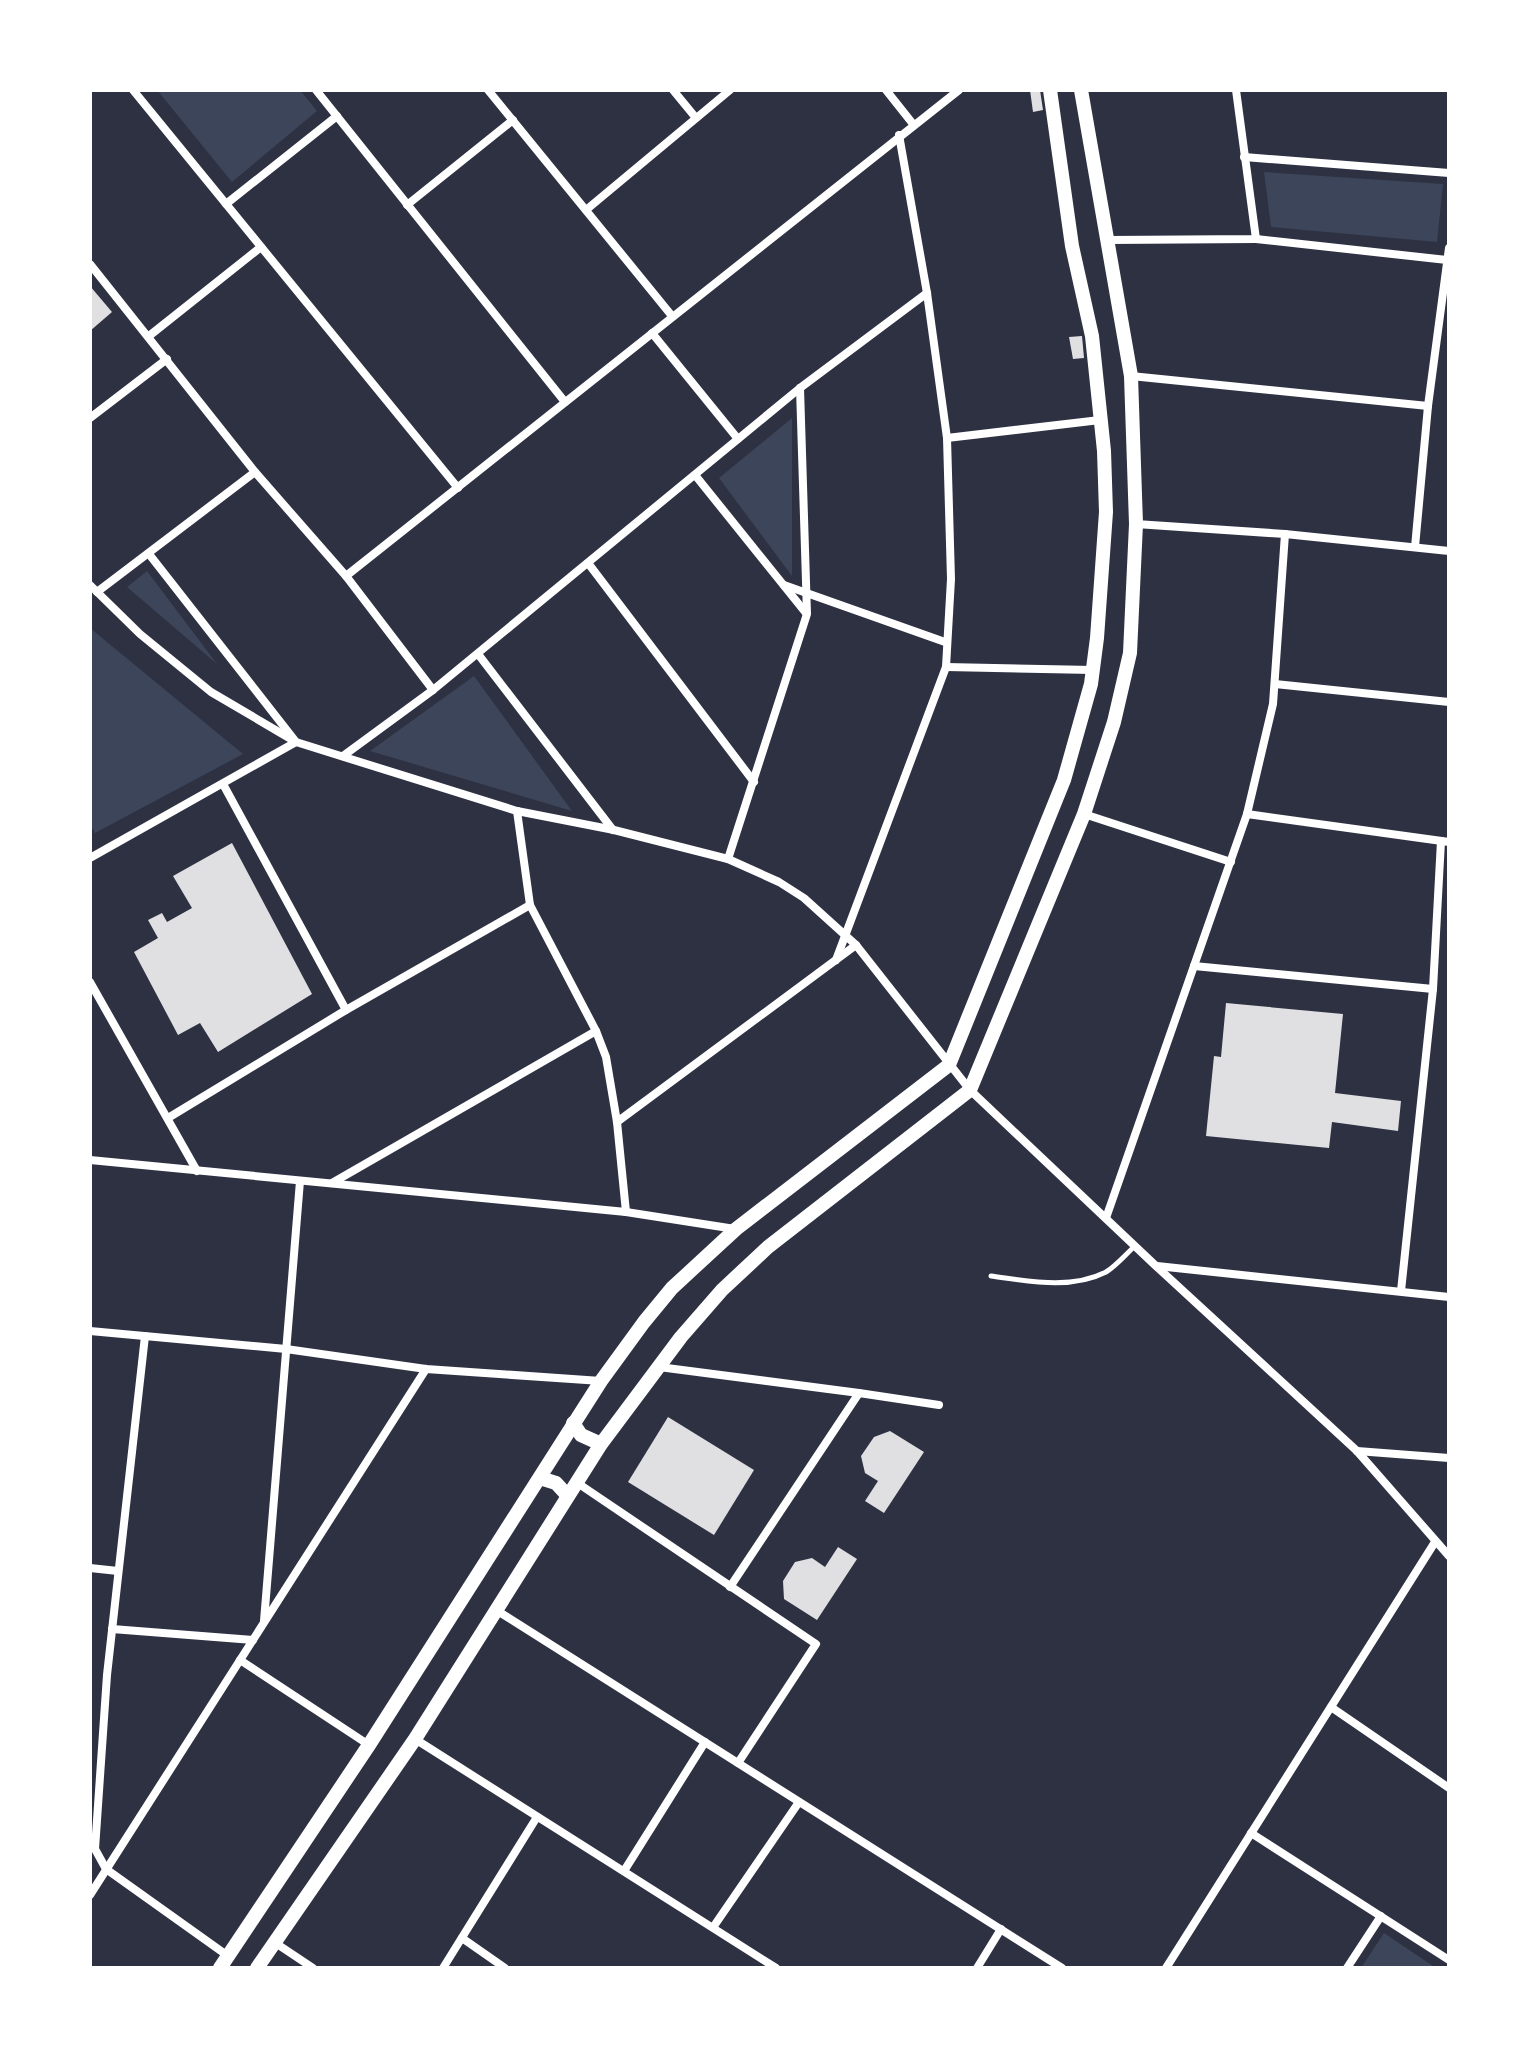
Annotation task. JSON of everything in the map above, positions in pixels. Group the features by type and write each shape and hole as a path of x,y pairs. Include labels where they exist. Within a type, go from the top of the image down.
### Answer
{"main road":[{"path":"224,1962 369,1745 573,1423 672,1288 736,1229 949,1065 1064,780 1093,670 1106,512 1104,451 1092,336 1072,246 1050,90"},
{"path":"257,1968 415,1739 601,1444 702,1312 753,1260 970,1090 1084,814 1107,748 1126,677 1136,524 1131,376 1081,90"},
{"path":"573,1423 581,1435 601,1444"},
{"path":"540,1478 556,1483 567,1495"}],"street":[{"path":"133,90 458,488"},
{"path":"316,90 565,402"},
{"path":"488,90 672,316"},
{"path":"673,90 696,118"},
{"path":"586,210 730,90"},
{"path":"886,90 913,124"},
{"path":"346,576 959,90"},
{"path":"1236,90 1256,239"},
{"path":"226,204 337,116"},
{"path":"407,205 513,120"},
{"path":"836,960 946,667 945,642 951,579 947,438 927,293 899,135"},
{"path":"1244,157 1449,173"},
{"path":"1108,240 1256,239 1447,260"},
{"path":"149,336 261,247"},
{"path":"1415,547 1428,406 1449,248"},
{"path":"90,264 255,472 346,576 433,690"},
{"path":"343,756 478,654 800,388 927,293"},
{"path":"652,333 738,439"},
{"path":"90,418 167,359"},
{"path":"1131,376 1428,406"},
{"path":"728,859 807,614 800,388"},
{"path":"947,438 1100,420"},
{"path":"255,472 149,554 94,589 140,634 211,692 296,742 517,811 614,830 728,859 792,890 847,934 970,1090 1357,1451 1449,1556"},
{"path":"695,475 807,614"},
{"path":"1136,524 1285,534 1449,551"},
{"path":"1106,1218 1247,814 1265,743 1275,684 1285,534"},
{"path":"149,554 296,742"},
{"path":"588,563 754,782"},
{"path":"784,585 945,642"},
{"path":"478,654 614,830"},
{"path":"946,667 1093,670"},
{"path":"1275,684 1449,702"},
{"path":"90,858 296,742"},
{"path":"223,784 346,1010"},
{"path":"517,811 530,905 596,1031 606,1057 617,1122 626,1212"},
{"path":"1084,814 1231,862"},
{"path":"1247,814 1445,841 1433,989 1401,1291"},
{"path":"168,1118 346,1010 530,905"},
{"path":"617,1122 856,945"},
{"path":"1194,966 1433,989"},
{"path":"90,982 197,1171"},
{"path":"332,1184 596,1031"},
{"path":"90,1160 626,1212 736,1229"},
{"path":"264,1622 300,1181"},
{"path":"1156,1266 1449,1297"},
{"path":"90,1331 286,1349 426,1369 601,1381"},
{"path":"145,1336 112,1629 92,1849 106,1869 224,1962"},
{"path":"659,1367 939,1405"},
{"path":"90,1895 426,1369"},
{"path":"730,1587 859,1393"},
{"path":"1357,1451 1449,1458"},
{"path":"576,1481 816,1644 738,1763"},
{"path":"1166,1968 1435,1542"},
{"path":"90,1568 118,1571"},
{"path":"496,1610 1062,1968"},
{"path":"112,1629 253,1640"},
{"path":"240,1660 369,1745"},
{"path":"1331,1707 1449,1788"},
{"path":"415,1739 776,1968"},
{"path":"624,1871 705,1742"},
{"path":"714,1926 799,1802"},
{"path":"443,1968 537,1817"},
{"path":"1251,1833 1449,1960"},
{"path":"1347,1968 1381,1916"},
{"path":"977,1968 1001,1929"},
{"path":"462,1938 505,1968"},
{"path":"274,1942 313,1968"}],"lane":[{"path":"991,1276 1052,1283 1078,1280 1107,1272 1135,1246"}],"shaded area":[{"path":"157,90 300,90 317,111 232,182"},
{"path":"1264,172 1443,184 1437,242 1271,227"},
{"path":"792,418 792,576 719,478"},
{"path":"147,571 217,664 127,587"},
{"path":"90,628 243,754 95,833 90,824"},
{"path":"474,676 572,811 370,751"},
{"path":"1384,1933 1436,1968 1361,1968"}],"building":[{"path":"1030,90 1040,90 1043,110 1033,112"},
{"path":"90,286 112,312 90,331"},
{"path":"1082,336 1084,358 1073,359 1069,337"},
{"path":"232,843 312,994 218,1052 200,1023 178,1035 134,952 158,938 148,920 162,913 167,922 192,908 173,876"},
{"path":"1226,1003 1343,1014 1335,1093 1401,1101 1398,1131 1332,1122 1329,1148 1206,1136 1214,1056 1221,1057"},
{"path":"668,1417 754,1470 714,1535 628,1482"},
{"path":"890,1431 924,1452 884,1513 865,1501 878,1481 865,1473 861,1456 874,1437"},
{"path":"838,1547 857,1559 817,1620 784,1599 783,1581 795,1562 812,1558 825,1567"}]}
